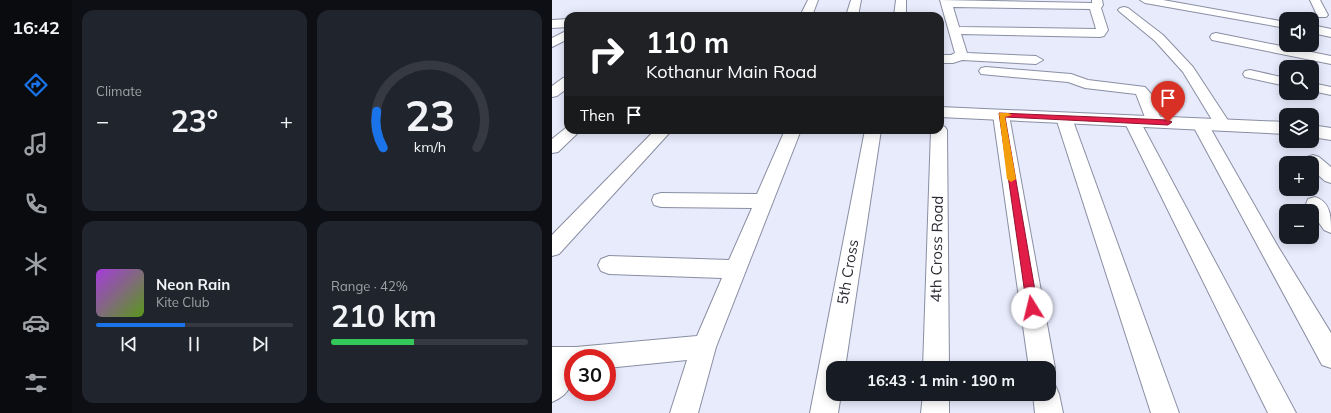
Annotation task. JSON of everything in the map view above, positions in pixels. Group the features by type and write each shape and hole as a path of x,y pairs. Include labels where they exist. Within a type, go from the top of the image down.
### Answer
{"street":[{"path":"808,12 813,0"},
{"path":"853,12 856,0"},
{"path":"900,12 901,0"},
{"path":"1145,0 1279,24"},
{"path":"1315,0 1322,15"},
{"path":"955,30 1100,33 1102,30 1096,3 946,2 961,53 960,56"},
{"path":"1124,10 1159,38 1188,70 1223,125"},
{"path":"552,24 564,23"},
{"path":"1319,30 1331,33"},
{"path":"552,43 564,36"},
{"path":"1216,37 1331,60"},
{"path":"944,59 953,59 960,56 1036,60"},
{"path":"986,71 1071,78 1085,84 1140,90 1145,95 1154,122"},
{"path":"1250,74 1279,80"},
{"path":"552,92 564,84"},
{"path":"1319,88 1331,91"},
{"path":"944,112 1279,128"},
{"path":"1001,115 1041,361"},
{"path":"1064,118 1165,413"},
{"path":"1132,121 1282,413"},
{"path":"1200,124 1270,251 1331,356"},
{"path":"1319,132 1331,134"},
{"path":"552,148 568,134"},
{"path":"552,248 660,134"},
{"path":"684,413 704,347 791,134"},
{"name":"5th Cross","path":"824,413 872,134"},
{"name":"4th Cross Road","path":"936,361 939,134"},
{"path":"1319,166 1331,177"},
{"path":"661,200 764,201"},
{"path":"1319,209 1331,225"},
{"path":"609,265 737,269"},
{"path":"616,355 704,347"},
{"path":"552,359 564,360"},
{"path":"552,389 564,372"},
{"path":"935,413 936,401"},
{"path":"1047,401 1049,413"}],"slow traffic":[{"path":"1008,115 1001,115 1011,179"}],"route":[{"path":"1032,308 1001,115 1168,122"}]}
